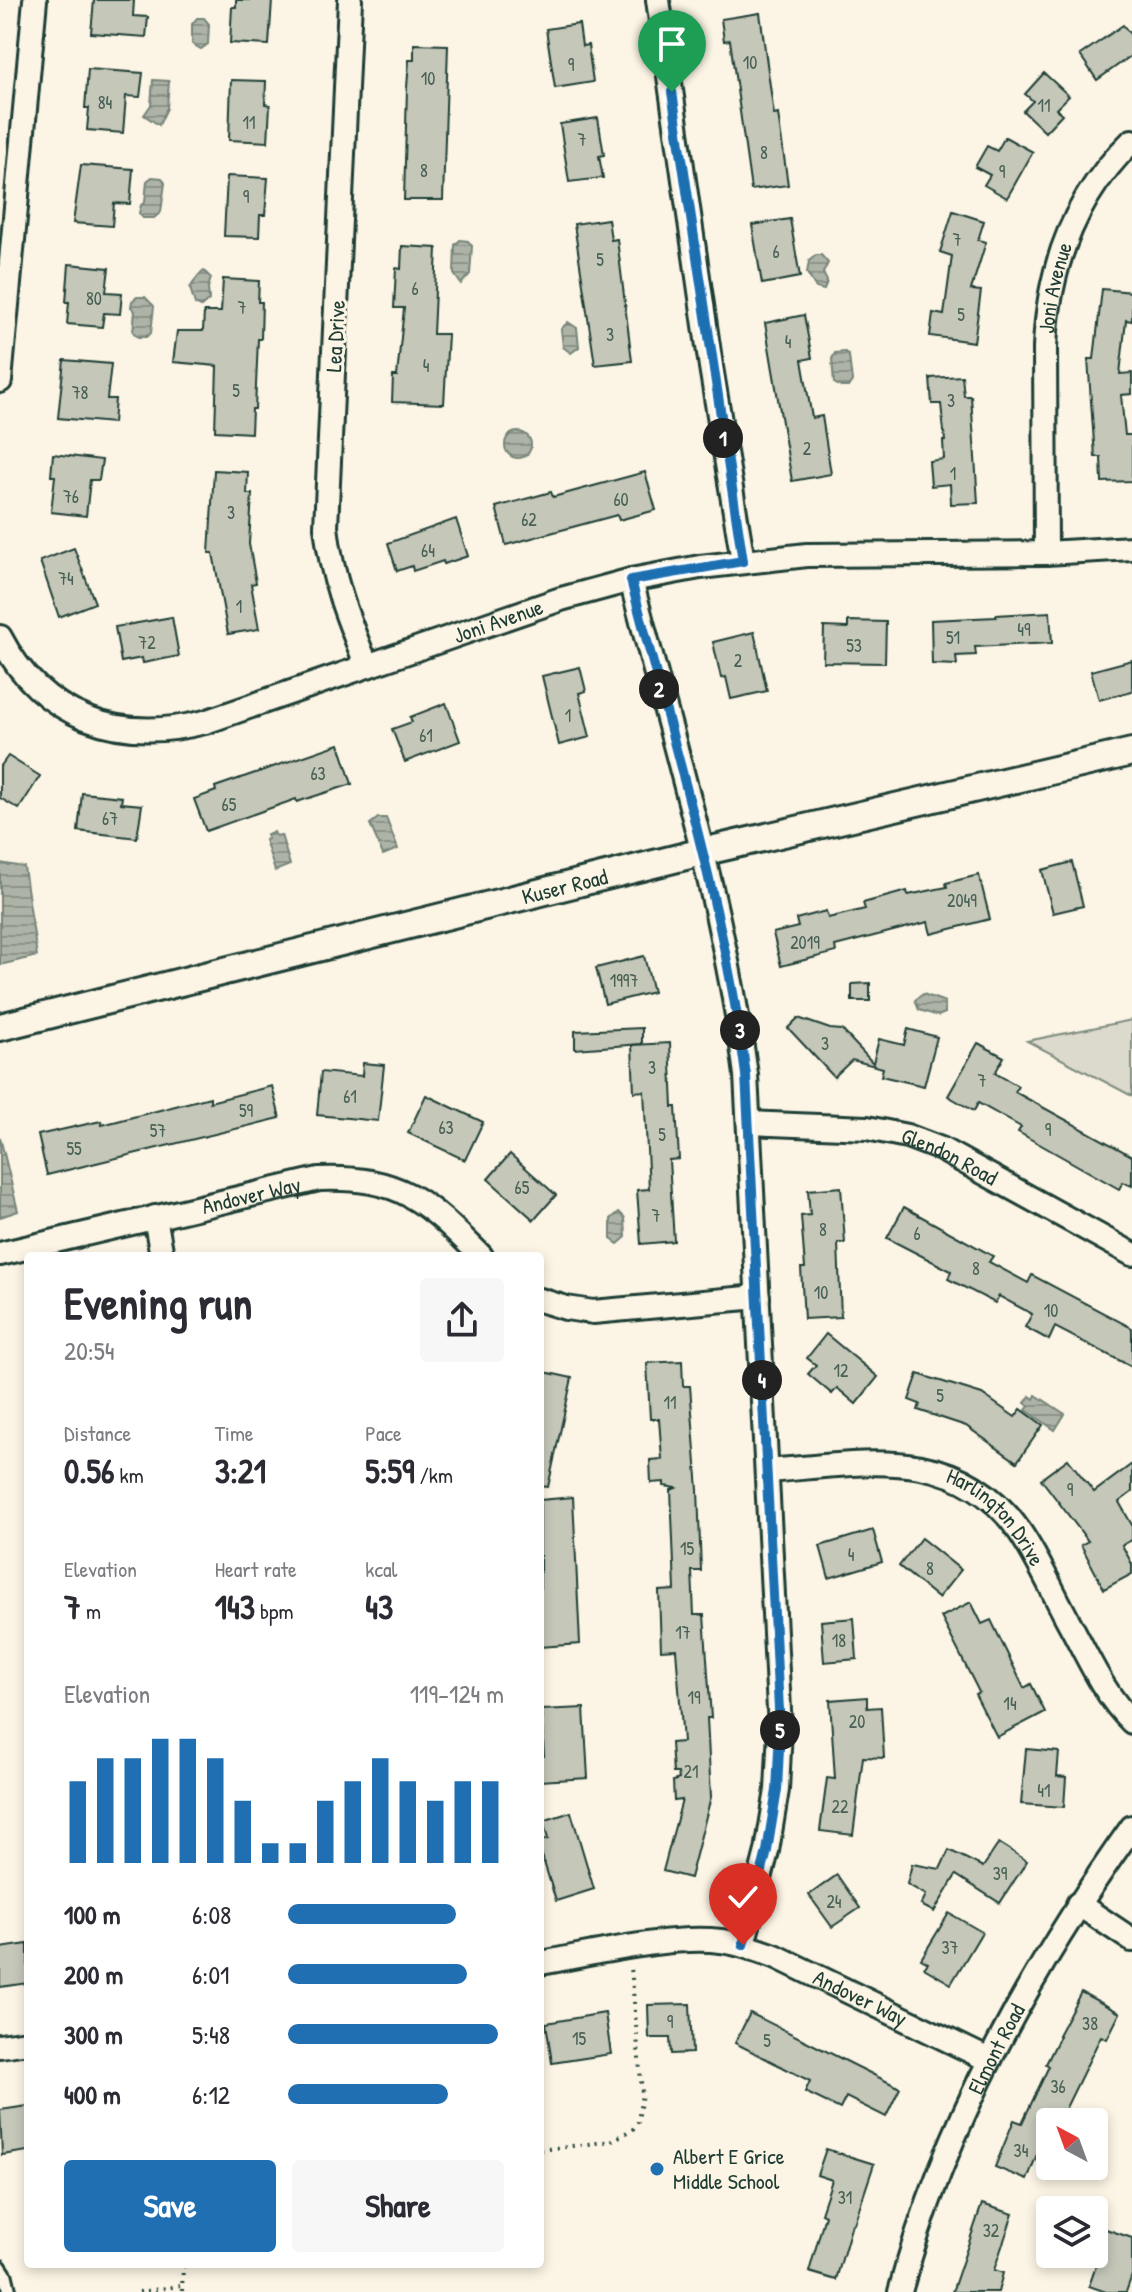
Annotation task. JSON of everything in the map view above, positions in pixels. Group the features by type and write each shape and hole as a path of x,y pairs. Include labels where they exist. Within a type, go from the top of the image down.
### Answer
{"street":[{"path":"0,381 35,0"},
{"name":"Lea Drive","path":"350,0 326,527 330,565 342,605 367,666"},
{"path":"658,0 711,367 743,561"},
{"name":"Joni Avenue","path":"1046,553 1045,348 1046,314 1052,281 1063,243 1082,204 1104,171 1132,141"},
{"name":"Joni Avenue","path":"0,637 9,655 29,680 53,701 80,716 108,726 145,731 174,730 561,599 631,580 743,561 807,555 1046,553 1132,548"},
{"path":"631,580 702,852 737,1008 746,1075 780,1729 778,1775 767,1851 743,1945"},
{"name":"Kuser Road","path":"0,1027 702,852 1132,752"},
{"name":"Glendon Road","path":"749,1123 867,1128 907,1136 941,1149 1132,1254"},
{"name":"Andover Way","path":"0,1254 319,1179 349,1178 381,1183 409,1194 437,1212 477,1252"},
{"path":"155,1217 161,1252"},
{"path":"544,1301 593,1312 758,1297"},
{"name":"Harlington Drive","path":"767,1471 892,1462 922,1465 975,1487 1001,1508 1020,1532 1102,1684 1132,1722"},
{"name":"Elmont Road","path":"900,2292 927,2208 989,2060 1034,1976 1078,1904 1132,1827"},
{"path":"1078,1904 1132,1940"},
{"name":"Andover Way","path":"544,1962 686,1940 743,1945 775,1956 989,2060"},
{"path":"0,2046 24,2043"}],"lane":[{"path":"0,2266 10,2292"}],"path":[{"path":"544,2149 611,2141 633,2129 638,2122 642,2093 635,1993 628,1949"},
{"path":"139,2292 181,2288 185,2268"}],"shaded area":[{"path":"197,18 204,18 209,24 208,44 201,49 192,44 192,24"},
{"path":"153,80 169,81 167,108 159,125 144,115 151,105"},
{"path":"152,177 162,178 165,183 161,212 154,218 143,218 139,213 145,202 147,181"},
{"path":"460,240 468,241 472,246 470,274 461,284 454,274 455,245"},
{"path":"821,255 828,263 823,273 827,281 824,290 816,288 807,273 809,261"},
{"path":"204,271 211,278 209,300 201,307 195,304 190,288"},
{"path":"137,297 145,297 154,306 151,333 146,337 138,337 133,332 135,311 131,307"},
{"path":"568,322 577,328 579,347 571,353 563,347 561,329"},
{"path":"845,352 849,356 852,381 848,387 841,387 834,383 832,359 835,353"},
{"path":"518,432 527,436 531,445 527,454 518,458 509,454 505,445 509,436"},
{"path":"378,818 386,818 398,849 383,855 370,824"},
{"path":"274,832 276,836 281,835 290,865 275,871 265,840 268,839 267,835"},
{"path":"0,863 24,867 37,956 0,965"},
{"path":"923,994 945,1002 945,1013 938,1016 919,1010 915,1000"},
{"path":"1132,1020 1132,1096 1027,1041"},
{"path":"0,1137 18,1211 0,1217"},
{"path":"619,1212 625,1218 626,1237 618,1244 611,1239 611,1219"},
{"path":"1036,1395 1065,1414 1055,1430 1026,1410 1029,1406 1025,1403 1030,1396 1034,1399"}],"building":[{"path":"94,0 134,0 133,16 148,17 146,37 91,33"},
{"path":"236,0 272,0 269,45 230,43 232,7 236,7"},
{"path":"760,13 774,115 778,114 788,185 751,190 730,40 724,41 721,19"},
{"path":"579,24 582,46 588,45 593,82 555,88 546,29"},
{"path":"1123,25 1132,37 1132,55 1097,80 1080,55"},
{"path":"414,44 448,45 443,200 404,200 407,88 409,60 414,60"},
{"path":"88,69 143,73 140,97 126,96 123,133 87,130"},
{"path":"1044,73 1069,96 1056,109 1062,114 1045,132 1023,111 1033,101 1025,94"},
{"path":"231,80 266,81 265,104 270,105 268,142 229,140"},
{"path":"598,118 604,155 599,156 603,178 569,182 560,124"},
{"path":"1005,137 1033,152 1007,198 984,185 990,175 975,167 987,146 997,151"},
{"path":"81,165 133,169 130,204 114,203 112,226 73,223"},
{"path":"227,176 268,178 265,215 260,215 259,237 224,236"},
{"path":"953,211 984,221 978,240 986,242 971,290 981,291 974,342 930,336 933,313 944,315 952,256 940,252"},
{"path":"608,219 611,240 617,239 632,361 595,365 574,224"},
{"path":"790,219 800,277 762,284 752,225"},
{"path":"402,246 437,248 433,334 448,334 444,404 392,402 404,308 394,308 396,268 401,269"},
{"path":"69,264 109,268 106,292 122,293 120,314 104,313 102,327 67,324"},
{"path":"223,279 259,281 261,339 258,339 251,433 215,431 217,366 173,362 177,331 203,331 204,312 221,312"},
{"path":"1102,289 1132,292 1132,321 1126,320 1120,374 1132,373 1132,394 1121,395 1125,435 1132,435 1132,481 1102,482 1101,457 1095,457 1088,359 1094,359"},
{"path":"804,315 812,358 802,360 812,418 822,416 831,474 792,481 765,323"},
{"path":"64,360 111,364 107,399 115,399 113,423 58,418"},
{"path":"962,376 964,396 971,396 978,503 951,504 950,484 931,486 929,461 944,459 945,441 941,404 932,404 930,378"},
{"path":"53,454 102,460 99,480 90,480 86,516 51,512 55,476 51,476"},
{"path":"214,470 248,472 247,494 252,494 249,544 256,583 251,584 259,629 228,634 213,553 209,553"},
{"path":"645,472 656,510 619,520 617,515 506,545 496,507 551,492 553,497"},
{"path":"456,519 468,556 413,571 412,566 397,571 388,543"},
{"path":"74,548 95,603 59,617 40,561"},
{"path":"1050,612 1052,643 975,647 976,655 956,656 957,665 932,664 931,620"},
{"path":"172,617 179,656 143,663 142,658 121,662 115,627"},
{"path":"848,621 886,622 885,663 823,662 824,627 848,628"},
{"path":"754,632 767,691 731,699 726,677 721,678 713,642"},
{"path":"1132,660 1132,691 1099,700 1091,671"},
{"path":"580,667 586,691 579,693 590,737 559,745 542,676"},
{"path":"446,703 460,741 405,762 392,729 412,722 410,717"},
{"path":"339,744 352,784 297,802 296,799 206,831 194,799 216,791 215,787"},
{"path":"8,756 40,776 19,809 0,798 0,767"},
{"path":"82,793 122,797 121,803 142,805 137,838 78,831"},
{"path":"1072,862 1083,906 1053,913 1042,870"},
{"path":"979,875 990,919 931,934 928,922 835,946 836,952 781,966 773,933 798,927 796,919 826,911 828,918 865,909 863,903 907,891 908,895 947,887 946,883"},
{"path":"644,956 653,992 605,1004 596,968"},
{"path":"870,983 870,1001 852,1001 852,984"},
{"path":"798,1018 842,1030 873,1063 879,1039 904,1045 908,1029 937,1037 924,1086 881,1076 883,1068 852,1060 834,1077 788,1028"},
{"path":"642,1028 642,1044 575,1049 575,1031"},
{"path":"670,1043 679,1159 669,1160 674,1241 641,1244 637,1190 649,1189 644,1091 634,1092 632,1045"},
{"path":"978,1043 1004,1057 995,1073 1018,1086 1015,1092 1132,1156 1132,1186 1123,1182 1119,1189 1018,1132 1021,1127 978,1103 974,1111 948,1096"},
{"path":"363,1063 384,1065 378,1121 317,1115 321,1072 362,1076"},
{"path":"272,1086 280,1118 47,1175 38,1135 101,1121 102,1125 210,1097 210,1102"},
{"path":"426,1095 483,1122 465,1160 408,1133"},
{"path":"510,1154 556,1195 534,1220 488,1179"},
{"path":"841,1187 845,1243 838,1243 841,1317 804,1319 801,1268 805,1268 801,1216 810,1215 808,1190"},
{"path":"904,1207 993,1256 989,1262 1028,1283 1032,1275 1132,1328 1132,1367 1055,1327 1049,1340 1025,1327 1032,1314 999,1296 995,1303 948,1279 951,1271 887,1238"},
{"path":"826,1334 878,1377 856,1404 837,1388 832,1394 808,1374 816,1365 807,1358"},
{"path":"682,1361 683,1386 690,1386 698,1490 701,1571 692,1571 694,1615 704,1615 711,1718 707,1718 711,1797 690,1878 663,1871 682,1800 674,1801 673,1781 679,1779 678,1773 673,1773 671,1743 683,1742 676,1649 661,1650 659,1591 675,1590 671,1490 676,1488 664,1486 664,1482 651,1483 650,1460 662,1459 659,1419 650,1419 647,1363"},
{"path":"544,1372 572,1378 548,1487 544,1486"},
{"path":"918,1374 982,1394 1015,1417 1021,1409 1043,1425 1017,1462 966,1426 918,1410 920,1404 909,1400"},
{"path":"1068,1459 1094,1492 1132,1464 1132,1492 1119,1502 1132,1525 1132,1540 1122,1545 1132,1564 1132,1574 1104,1589 1081,1545 1088,1541 1041,1479"},
{"path":"573,1497 580,1644 544,1647 544,1500"},
{"path":"873,1530 882,1562 829,1578 820,1546"},
{"path":"921,1538 961,1570 938,1598 899,1566"},
{"path":"971,1602 982,1624 991,1620 1024,1688 1031,1684 1045,1712 997,1737 975,1694 979,1692 941,1617"},
{"path":"854,1618 857,1659 824,1662 821,1621"},
{"path":"867,1697 867,1708 881,1707 884,1758 863,1757 853,1835 820,1831 827,1778 835,1779 830,1700"},
{"path":"584,1708 588,1778 544,1781 544,1710"},
{"path":"1026,1749 1059,1752 1057,1776 1066,1777 1064,1807 1021,1804"},
{"path":"571,1812 594,1889 556,1901 544,1862 544,1840 548,1839 544,1821"},
{"path":"999,1843 1027,1861 1000,1903 956,1875 934,1912 921,1905 926,1895 907,1884 912,1864 940,1869 949,1850 983,1867"},
{"path":"837,1875 860,1908 832,1927 809,1895"},
{"path":"949,1913 982,1932 951,1984 924,1968 928,1963 921,1959"},
{"path":"24,1945 24,1984 0,1987 0,1948"},
{"path":"1081,1992 1120,2013 1107,2039 1101,2036 1066,2108 1036,2108 1036,2157 1027,2180 995,2167 1014,2120 1022,2123 1049,2066 1046,2064"},
{"path":"690,2004 692,2053 671,2054 670,2038 649,2038 648,2005"},
{"path":"605,2013 611,2054 552,2063 546,2023"},
{"path":"750,2013 900,2088 886,2117 846,2097 840,2109 805,2092 810,2081 735,2043"},
{"path":"24,2107 24,2152 2,2155 0,2110"},
{"path":"826,2149 874,2164 836,2280 809,2272 825,2215 821,2213 832,2180 817,2175"},
{"path":"982,2204 1013,2214 994,2270 1003,2273 998,2292 952,2292"},
{"path":"1108,2230 1132,2238 1132,2275 1126,2292 1106,2292 1089,2286 1095,2268 1108,2268"}],"place":[{"name":"Albert E Grice Middle School","path":"657,2169"}],"route":[{"path":"672,92 711,367 743,561 631,580 702,852 737,1008 746,1075 780,1729 777,1790 767,1851 743,1945"}]}
